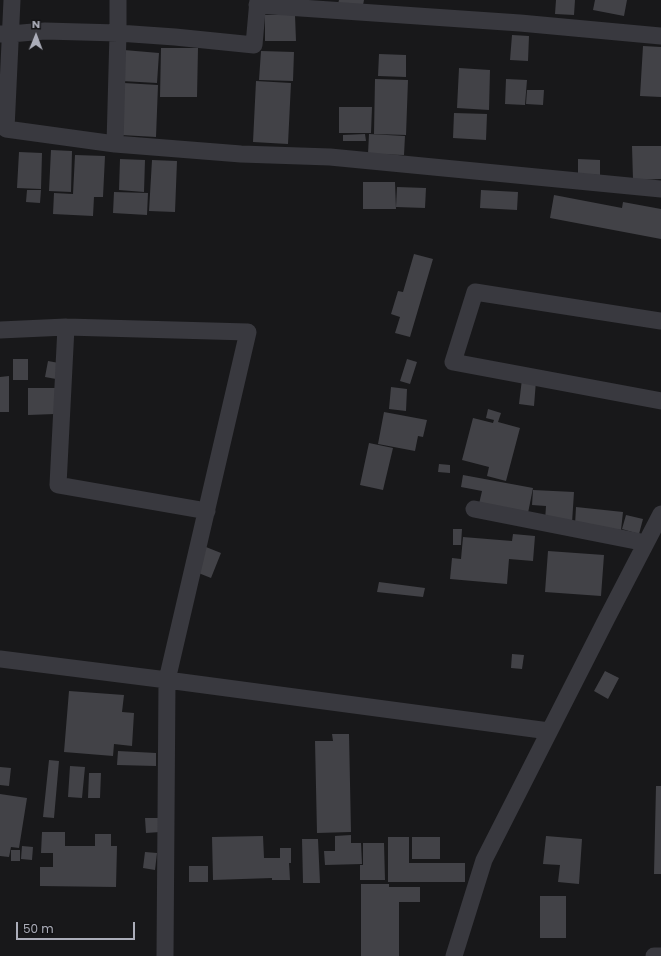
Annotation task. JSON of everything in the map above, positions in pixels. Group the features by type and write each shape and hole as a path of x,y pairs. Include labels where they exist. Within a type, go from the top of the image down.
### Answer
{"street":[{"path":"12,0 5,34 6,129 115,144 241,154 330,157 661,189"},
{"path":"115,144 118,0"},
{"path":"5,34 45,32 118,33 254,45 257,3 520,23 661,36"},
{"path":"661,321 475,292 453,362 661,401"},
{"path":"66,327 58,485 207,511"},
{"path":"0,330 66,327 248,332 168,680 165,956"},
{"path":"474,509 646,543"},
{"path":"454,956 484,860 661,514"},
{"path":"0,659 168,680 549,732"},
{"path":"654,956 661,956"}],"building":[{"path":"339,0 364,0 363,5 338,4"},
{"path":"556,0 575,0 574,15 555,14"},
{"path":"595,0 627,0 624,16 593,10"},
{"path":"265,15 295,15 296,41 265,41"},
{"path":"512,35 529,36 528,61 510,60"},
{"path":"643,46 661,47 661,97 640,96"},
{"path":"161,48 198,48 197,97 160,97"},
{"path":"124,50 159,53 157,83 122,81"},
{"path":"261,51 294,52 293,81 259,80"},
{"path":"379,54 406,55 406,77 378,76"},
{"path":"459,68 490,70 489,110 457,108"},
{"path":"375,79 408,80 406,135 374,134"},
{"path":"506,79 527,80 525,105 505,104"},
{"path":"256,81 291,83 288,144 253,142"},
{"path":"124,83 158,85 156,137 121,135"},
{"path":"527,90 544,90 543,105 526,104"},
{"path":"339,107 372,107 371,133 339,133"},
{"path":"454,113 487,114 486,140 453,138"},
{"path":"365,134 366,141 343,141 343,135"},
{"path":"369,134 405,136 404,155 368,154"},
{"path":"632,146 661,146 661,179 633,180"},
{"path":"51,150 72,151 71,192 49,191"},
{"path":"19,152 42,153 41,189 17,188"},
{"path":"75,155 105,156 103,197 94,197 93,216 53,214 54,193 73,194"},
{"path":"120,159 145,160 144,192 119,190"},
{"path":"578,159 600,160 600,175 578,174"},
{"path":"152,160 177,161 175,212 149,211"},
{"path":"363,182 395,182 396,209 363,209"},
{"path":"397,187 426,188 425,208 396,207"},
{"path":"27,190 41,190 40,203 26,202"},
{"path":"481,190 518,192 517,210 480,208"},
{"path":"114,192 148,193 147,215 113,213"},
{"path":"554,195 622,208 623,202 661,209 661,239 550,218"},
{"path":"414,254 433,259 410,337 395,333 400,317 391,314 398,291 403,292"},
{"path":"13,359 28,359 28,380 13,380"},
{"path":"407,359 417,362 410,384 400,381"},
{"path":"48,361 59,363 56,379 45,377"},
{"path":"9,376 9,412 0,412 0,377"},
{"path":"522,379 536,381 534,406 519,404"},
{"path":"391,387 407,389 406,411 389,409"},
{"path":"28,388 55,388 55,414 28,415"},
{"path":"488,409 501,413 498,422 520,428 506,481 487,476 489,467 462,460 473,418 493,423 494,420 486,418"},
{"path":"384,412 427,420 423,437 418,436 415,451 378,444"},
{"path":"369,443 393,448 383,490 360,485"},
{"path":"439,464 450,465 450,473 438,472"},
{"path":"463,475 533,488 528,513 479,504 482,491 461,487"},
{"path":"533,490 574,492 572,523 545,521 546,506 532,505"},
{"path":"576,507 623,512 621,530 575,525"},
{"path":"626,515 643,519 639,534 622,529"},
{"path":"453,529 462,529 461,545 453,545"},
{"path":"513,534 535,536 533,561 509,559 507,584 450,579 452,558 461,559 463,537 512,541"},
{"path":"206,547 221,553 211,578 196,572"},
{"path":"548,551 604,555 601,596 545,592"},
{"path":"379,582 425,588 423,597 377,592"},
{"path":"512,654 524,655 522,669 511,668"},
{"path":"605,671 619,678 608,699 594,691"},
{"path":"69,691 124,695 122,712 134,713 132,746 114,744 113,756 64,752"},
{"path":"332,734 349,734 351,832 317,833 315,741 333,741"},
{"path":"118,751 156,753 156,766 117,765"},
{"path":"49,760 59,761 54,818 43,817"},
{"path":"70,766 85,767 82,798 68,797"},
{"path":"0,767 11,768 9,786 0,785"},
{"path":"89,773 101,773 100,798 88,798"},
{"path":"656,786 661,786 661,874 654,874"},
{"path":"0,794 27,798 19,848 11,847 9,857 0,856"},
{"path":"145,818 159,818 160,832 146,833"},
{"path":"42,832 65,832 65,846 117,846 116,887 40,886 40,867 53,867 53,853 41,853"},
{"path":"95,834 111,834 111,846 95,846"},
{"path":"351,835 351,843 361,843 362,864 325,865 324,851 335,851 335,836"},
{"path":"263,836 264,858 280,858 280,848 291,848 291,863 289,863 290,880 272,880 272,878 213,880 212,837"},
{"path":"546,836 582,839 579,884 558,882 560,865 543,864"},
{"path":"388,837 409,837 409,863 465,863 465,882 388,882"},
{"path":"412,837 440,837 440,859 412,859"},
{"path":"302,839 318,839 320,883 303,883"},
{"path":"363,843 384,843 385,880 360,880 360,865 363,865"},
{"path":"22,846 33,847 32,860 21,859"},
{"path":"11,850 20,850 20,861 11,861"},
{"path":"145,852 157,853 155,870 143,868"},
{"path":"189,866 208,866 208,882 189,882"},
{"path":"361,884 389,884 389,887 420,887 420,902 399,902 399,956 361,956"},
{"path":"540,896 566,896 566,938 540,938"}]}
